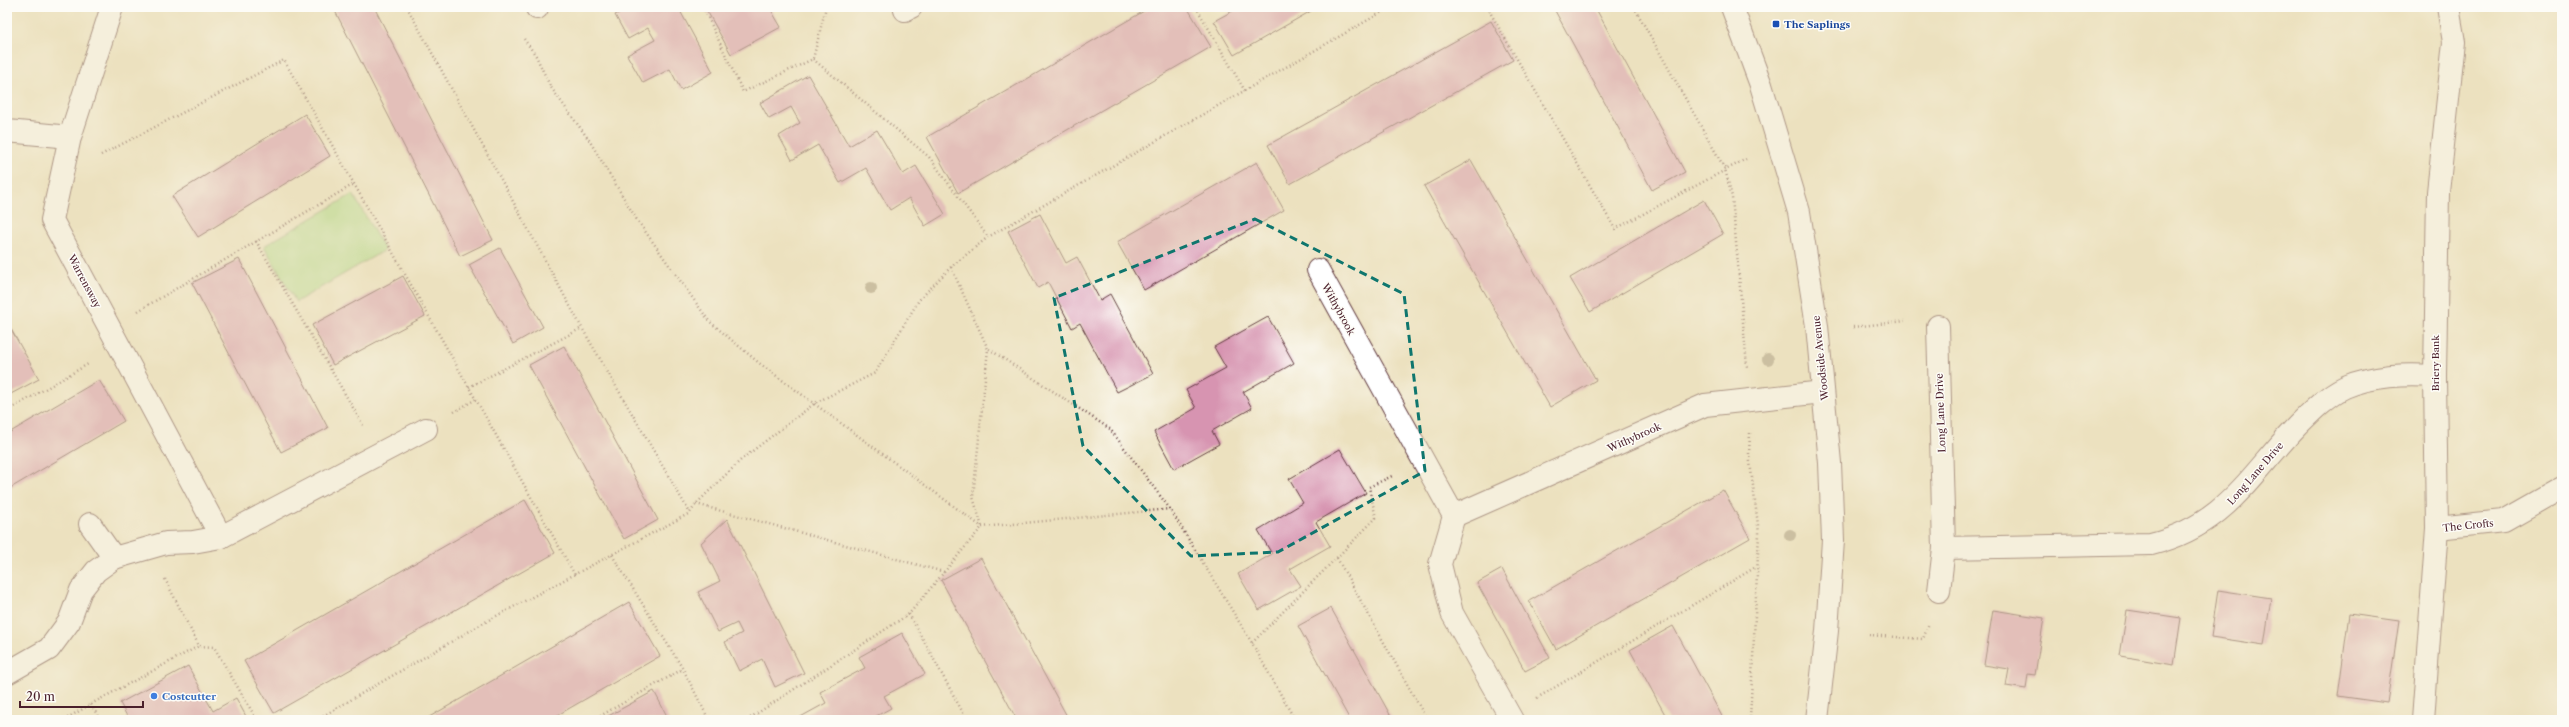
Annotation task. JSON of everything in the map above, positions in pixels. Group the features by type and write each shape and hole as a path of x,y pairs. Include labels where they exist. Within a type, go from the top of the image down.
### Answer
{"street":[{"name":"Warrensway","path":"112,7 70,137 52,220 221,537"},
{"name":"Woodside Avenue","path":"1732,7 1762,85 1799,212 1817,326 1830,463 1833,540 1827,631 1818,720"},
{"name":"Briery Bank","path":"2423,720 2437,528 2435,376 2438,192 2454,42 2448,7"},
{"path":"7,132 70,137"},
{"name":"Withybrook","path":"1318,270 1454,516 1705,405 1823,392"},
{"name":"Long Lane Drive","path":"1938,326 1944,548 1940,591"},
{"name":"Long Lane Drive","path":"1944,548 2151,544 2173,538 2218,513 2314,409 2344,388 2376,377 2435,376"},
{"path":"7,673 49,648 69,622 81,590 96,571 114,558 166,543 193,542 221,537 426,429"},
{"name":"The Crofts","path":"2437,528 2504,521 2562,488"},
{"path":"1454,516 1440,564 1452,613 1510,717"},
{"path":"90,524 114,558"}],"path":[{"path":"407,7 582,328 690,513"},
{"path":"703,7 743,92 813,59"},
{"path":"813,59 826,7"},
{"path":"1196,7 1245,90"},
{"path":"316,720 487,621 690,513 696,504 742,459 815,403 875,373 919,300 951,267 988,237 1391,7"},
{"path":"1487,7 1615,229 1746,159"},
{"path":"1634,7 1725,169 1732,197 1748,370"},
{"path":"537,8 514,26 536,56 550,86 589,140 637,220 709,321 759,363 982,527 1170,509"},
{"path":"813,59 930,157 988,237"},
{"path":"62,175 284,60 575,575"},
{"path":"7,411 256,241 354,184"},
{"path":"256,241 379,453"},
{"path":"951,267 988,349 972,497 982,527"},
{"path":"1854,326 1920,319 1938,326"},
{"path":"469,387 582,328"},
{"path":"988,349 1110,429 1170,509 1252,643 1294,720"},
{"path":"1750,427 1749,454 1759,533 1750,720"},
{"path":"1252,643 1376,518 1369,486 1424,462"},
{"path":"696,504 944,572"},
{"path":"747,720 909,614 982,527"},
{"path":"149,548 199,646"},
{"path":"612,555 683,669 709,720"},
{"path":"1337,558 1427,720"},
{"path":"1510,717 1757,567"},
{"path":"1869,635 1923,639 1940,591"},
{"path":"909,614 966,720"},
{"path":"64,720 199,646 214,647 257,720"},
{"path":"593,720 683,669"},
{"path":"91,704 100,720"}],"highlighted area":[{"path":"1255,219 1404,294 1425,471 1278,552 1191,556 1083,446 1054,298"}],"green space":[{"path":"353,194 385,250 296,302 264,246"}],"building":[{"path":"333,7 374,7 493,240 460,256"},
{"path":"630,7 678,7 713,72 681,90 670,69 643,83 627,55 655,40 648,28 628,39 615,15"},
{"path":"710,7 776,7 771,10 781,27 731,54 706,9"},
{"path":"1151,7 1187,7 1211,47 958,193 927,137"},
{"path":"1240,7 1318,7 1234,55 1214,21"},
{"path":"1553,7 1595,7 1685,172 1652,190"},
{"path":"1491,21 1513,60 1290,184 1268,145"},
{"path":"808,75 849,146 877,130 903,174 916,166 945,214 925,226 909,198 890,210 866,168 840,183 818,145 792,160 779,136 800,123 791,107 769,119 760,103"},
{"path":"305,114 330,156 198,237 172,196"},
{"path":"1471,160 1596,380 1550,407 1424,186"},
{"path":"1257,162 1284,210 1144,290 1117,242"},
{"path":"1704,200 1723,234 1590,312 1570,278"},
{"path":"1040,214 1066,263 1077,257 1100,300 1110,294 1153,374 1117,392 1080,323 1072,328 1048,282 1038,288 1008,231"},
{"path":"500,248 543,327 513,344 469,265"},
{"path":"239,259 328,428 281,452 192,283"},
{"path":"403,276 425,316 333,365 312,325"},
{"path":"1268,317 1294,363 1243,392 1252,408 1212,431 1219,444 1174,469 1154,432 1196,408 1186,390 1226,368 1214,347"},
{"path":"7,322 39,379 7,396"},
{"path":"564,346 658,520 624,539 529,365"},
{"path":"99,380 124,421 7,490 7,434"},
{"path":"1340,449 1366,493 1316,522 1330,546 1290,569 1301,586 1259,610 1238,574 1272,554 1258,530 1303,503 1289,479"},
{"path":"1723,490 1750,538 1556,649 1529,601"},
{"path":"525,500 555,553 274,713 244,661"},
{"path":"727,519 804,673 775,687 762,659 739,671 725,642 742,633 737,623 718,632 698,592 720,581 701,543"},
{"path":"981,558 1069,720 1017,720 941,580"},
{"path":"1502,569 1550,658 1525,671 1477,583"},
{"path":"2218,590 2271,598 2264,645 2211,637"},
{"path":"629,602 660,656 549,720 424,720"},
{"path":"1331,608 1393,720 1350,720 1298,626"},
{"path":"1993,610 2044,618 2035,675 2028,674 2026,689 2006,686 2009,669 1984,665"},
{"path":"2127,610 2181,618 2174,665 2120,656"},
{"path":"2349,614 2399,621 2387,703 2338,696"},
{"path":"1673,626 1724,720 1668,720 1630,650"},
{"path":"902,633 925,674 884,696 891,708 869,720 795,720 826,703 820,692 865,668 859,657"},
{"path":"188,666 213,711 236,698 248,720 129,720 120,703"},
{"path":"654,691 669,720 601,720"}],"place":[{"name":"The Saplings","path":"1776,24"},
{"name":"Costcutter","path":"154,696"}]}
